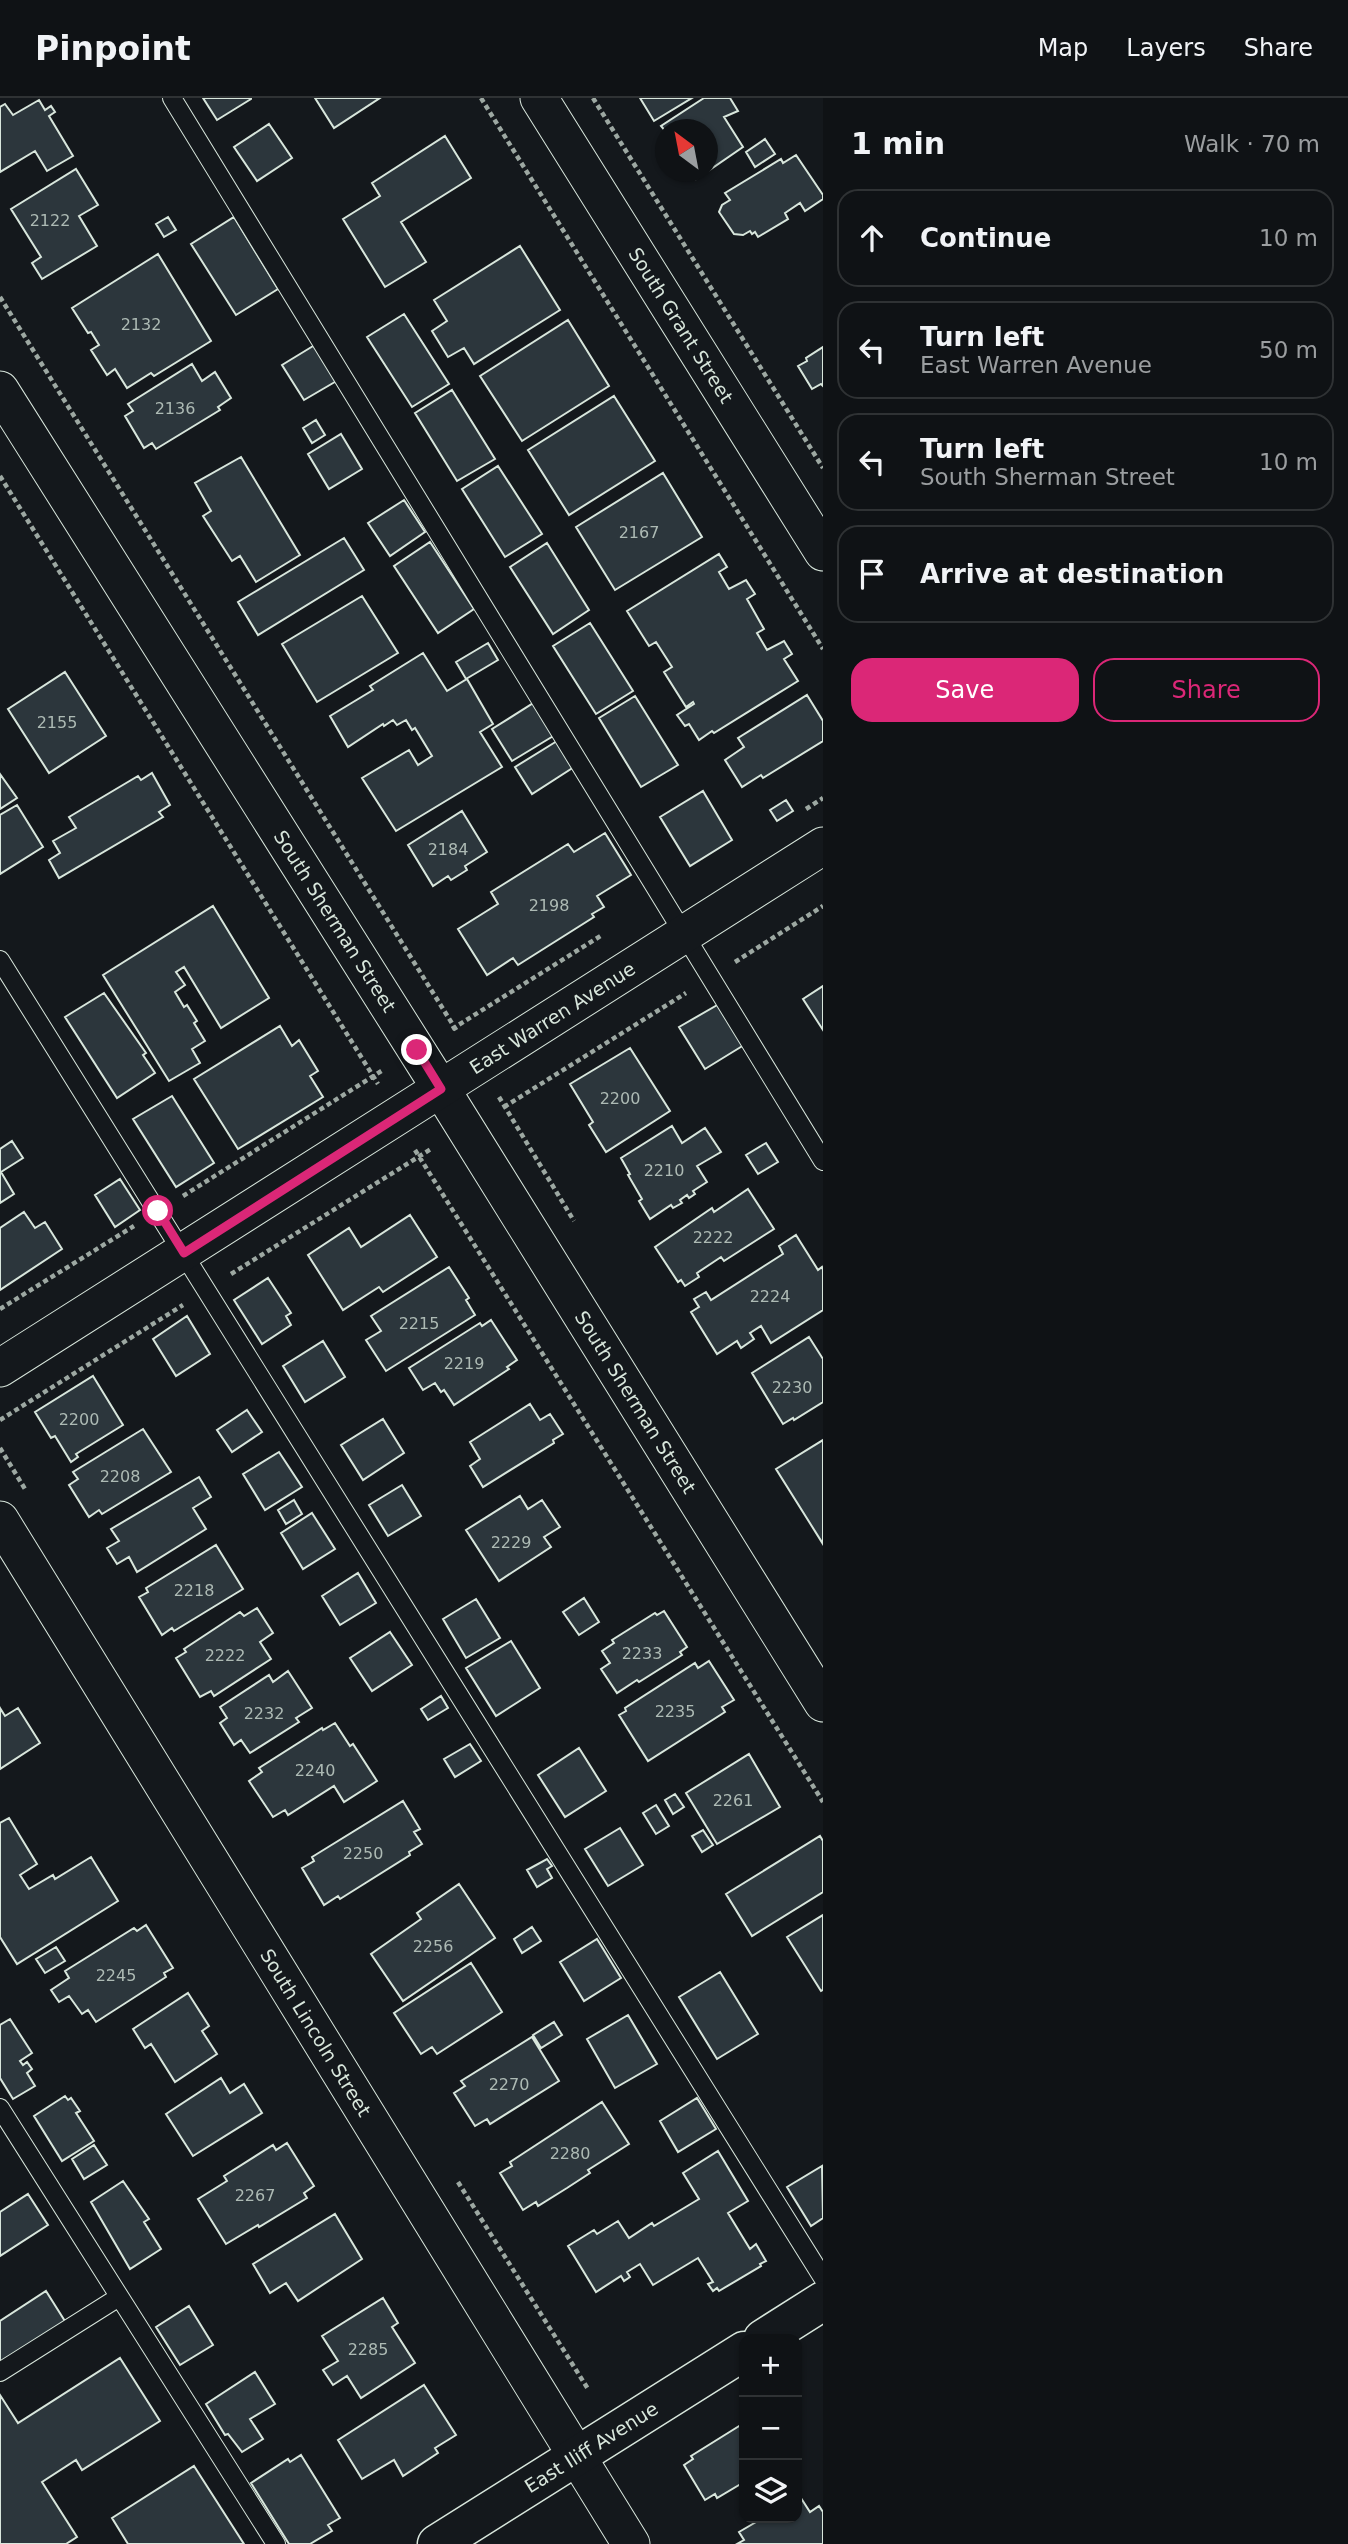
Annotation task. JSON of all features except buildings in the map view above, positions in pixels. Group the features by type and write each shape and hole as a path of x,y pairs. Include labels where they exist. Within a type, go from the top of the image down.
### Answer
{"street":[{"name":"South Grant Street","path":"539,98 823,552"},
{"name":"South Sherman Street","path":"0,390 441,1089 823,1703"},
{"name":"East Warren Avenue","path":"0,1368 823,846"},
{"name":"South Lincoln Street","path":"0,1520 631,2544"},
{"path":"771,2334 823,2301"},
{"name":"East Iliff Avenue","path":"437,2544 739,2354"}],"lane":[{"path":"172,98 823,1161"},
{"path":"0,960 823,2278"},
{"path":"0,2108 276,2544"},
{"path":"0,2372 119,2297"}],"path":[{"path":"481,98 823,649"},
{"path":"593,98 823,468"},
{"path":"0,297 462,1040"},
{"path":"0,476 382,1091"},
{"path":"495,1113 823,906"},
{"path":"0,1310 387,1068"},
{"path":"414,1148 823,1802"}],"route":[{"path":"158,1211 184,1253 441,1089 417,1050"}]}
